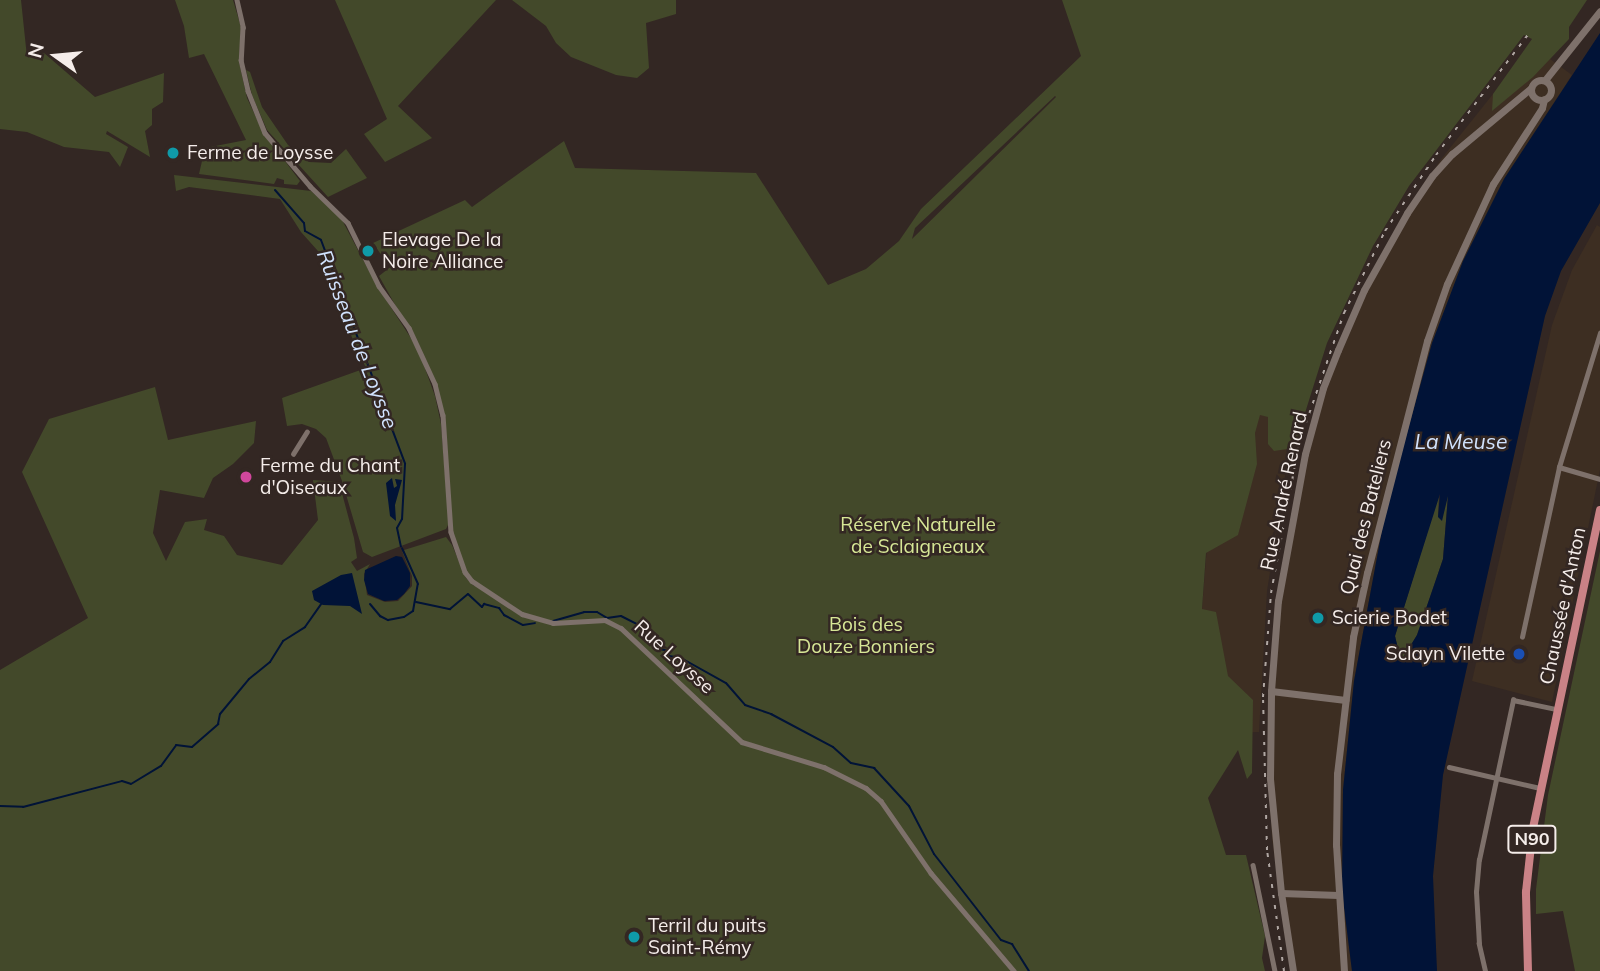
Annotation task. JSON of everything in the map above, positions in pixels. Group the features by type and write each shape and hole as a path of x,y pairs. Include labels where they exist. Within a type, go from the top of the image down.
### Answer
{"main road":[{"name":"Chaussée d'Anton","path":"1556,709 1600,510"},
{"name":"N90","path":"1528,971 1526,892 1540,788 1556,709"}],"street":[{"name":"Rue Loysse","path":"237,0 243,27 242,60 265,133 321,197 348,223 379,286 409,328 435,384 443,415 451,532 458,558 472,581 522,614 545,622 588,619 615,624 698,697 742,742 824,767 866,788 881,801 931,873 1014,971"},
{"path":"1545,80 1550,92 1544,99 1534,97 1531,88 1533,83 1545,80 1600,11"},
{"name":"Rue André Renard","path":"1293,971 1281,893 1270,778 1271,691 1278,601 1309,440 1338,350 1384,251 1432,176 1452,154 1531,88"},
{"name":"Quai des Bateliers","path":"1344,971 1338,895 1337,774 1353,637 1367,573 1427,341 1466,239 1493,184 1542,108 1544,99"},
{"path":"1522,637 1559,467 1600,333"},
{"path":"293,454 307,432"},
{"path":"1559,467 1600,479"},
{"path":"1271,691 1345,700"},
{"path":"1485,971 1480,959 1476,892 1479,860 1513,699 1556,709"},
{"path":"1449,767 1540,788"},
{"path":"1253,865 1275,971"},
{"path":"1281,893 1338,895"}],"shaded area":[{"path":"1550,59 1572,75 1504,179 1386,509 1354,681 1343,790 1342,891 1352,971 1291,971 1272,839 1269,788 1276,610 1323,385 1402,217 1442,158 1493,94 1493,110"},
{"path":"1597,225 1600,227 1600,470 1552,702 1472,681 1552,325 1572,270"},
{"path":"1274,346 1299,426 1281,503 1267,591 1259,732 1226,733 1202,609 1208,533"}],"green space":[{"path":"0,0 21,0 27,57 44,53 95,97 164,73 163,102 152,109 152,125 145,131 150,157 107,131 106,134 128,147 120,167 109,152 64,147 27,132 0,129"},
{"path":"175,0 233,0 241,27 239,62 247,98 263,132 300,181 297,185 284,184 284,180 277,178 274,184 199,174 205,148 246,140 204,54 189,58 184,26"},
{"path":"335,0 496,0 398,106 432,138 385,162 364,134 387,119"},
{"path":"512,0 676,0 676,14 646,23 649,68 637,78 616,75 571,57 556,43 546,26"},
{"name":"Bois des Douze Bonniers","path":"1062,0 1587,0 1569,27 1569,39 1533,77 1492,111 1493,94 1532,39 1524,35 1409,186 1373,246 1327,343 1294,448 1274,451 1268,444 1268,417 1260,415 1255,433 1257,464 1238,535 1206,553 1202,609 1216,612 1228,676 1253,700 1252,773 1247,779 1238,750 1208,798 1226,855 1246,855 1265,936 1262,958 1265,971 0,971 0,670 88,618 22,472 49,419 155,387 168,440 256,421 254,443 233,464 213,478 204,498 160,490 153,533 166,561 185,522 207,519 204,530 224,536 237,555 282,565 318,520 313,480 339,482 357,558 351,562 357,571 370,564 364,574 367,595 385,602 398,601 412,586 412,576 402,551 408,559 404,550 446,537 466,578 474,586 477,585 465,572 451,532 443,415 435,384 418,346 379,276 393,265 373,243 465,200 472,207 564,141 575,168 756,173 828,285 866,269 899,241 921,209 1081,56","holes":["1056,97 912,239 915,228"]},
{"path":"246,70 250,72 262,107 288,145 309,162 331,163 346,149 367,178 328,197 267,130 252,95"},
{"path":"174,175 311,191 341,218 377,286 418,349 435,396 441,424 449,523 446,529 372,557 363,552 326,438 316,429 302,424 287,426 282,398 366,368 350,333 326,260 301,232 280,199 189,187 176,191"},
{"path":"1439,494 1438,517 1448,495 1443,559 1417,635 1401,662 1395,636"},
{"path":"1600,551 1600,971 1575,971 1563,911 1536,914 1536,889 1548,795"}],"water":[{"name":"La Meuse","path":"1600,33 1600,203 1561,271 1545,316 1443,775 1433,876 1437,971 1352,971 1342,891 1343,790 1354,681 1386,509 1432,343 1463,261 1504,179","holes":["1440,494 1438,517 1442,521 1448,496 1443,559 1417,635 1401,661 1395,636"]},
{"path":"392,478 394,488 397,486 395,479 402,480 395,505 396,521 390,516 386,483"},
{"path":"396,556 402,557 410,573 410,586 397,600 384,601 368,594 364,580 365,570"},
{"path":"352,573 362,614 350,606 323,605 314,600 312,591 341,575"}],"waterway":[{"name":"Ruisseau de Loysse","path":"275,190 304,223 305,231 321,240 405,464 402,519 397,528 401,547"},
{"name":"Ruisseau de Loysse","path":"370,604 380,616 388,620 404,617 413,611 418,584 402,548"},
{"name":"Ruisseau de Loysse","path":"416,602 450,609 468,594 482,607 484,604 499,608 504,615 523,625 535,623"},
{"path":"0,806 23,807 122,781 131,784 161,766 176,745 192,747 218,724 220,714 249,679 270,662 283,641 305,627 321,604"},
{"name":"Ruisseau de Loysse","path":"553,621 584,612 597,612 607,618 621,616 637,624 660,649 669,651 669,656 681,658 726,683 745,705 771,714 833,747 851,763 874,768 909,806 934,854 1001,940 1012,944 1029,971"}],"railway":[{"path":"1284,971 1267,850 1263,697 1271,593 1299,443 1344,313 1385,231 1436,155 1530,32"}],"place":[{"name":"Ferme de Loysse","path":"173,153"},
{"name":"Elevage De la Noire Alliance","path":"368,251"},
{"name":"Ferme du Chant d'Oiseaux","path":"246,477"},
{"name":"Scierie Bodet","path":"1318,618"},
{"name":"Sclayn Vilette","path":"1519,654"},
{"name":"Terril du puits Saint-Rémy","path":"634,937"}],"park label":[{"name":"Réserve Naturelle de Sclaigneaux","path":"918,536"}]}
